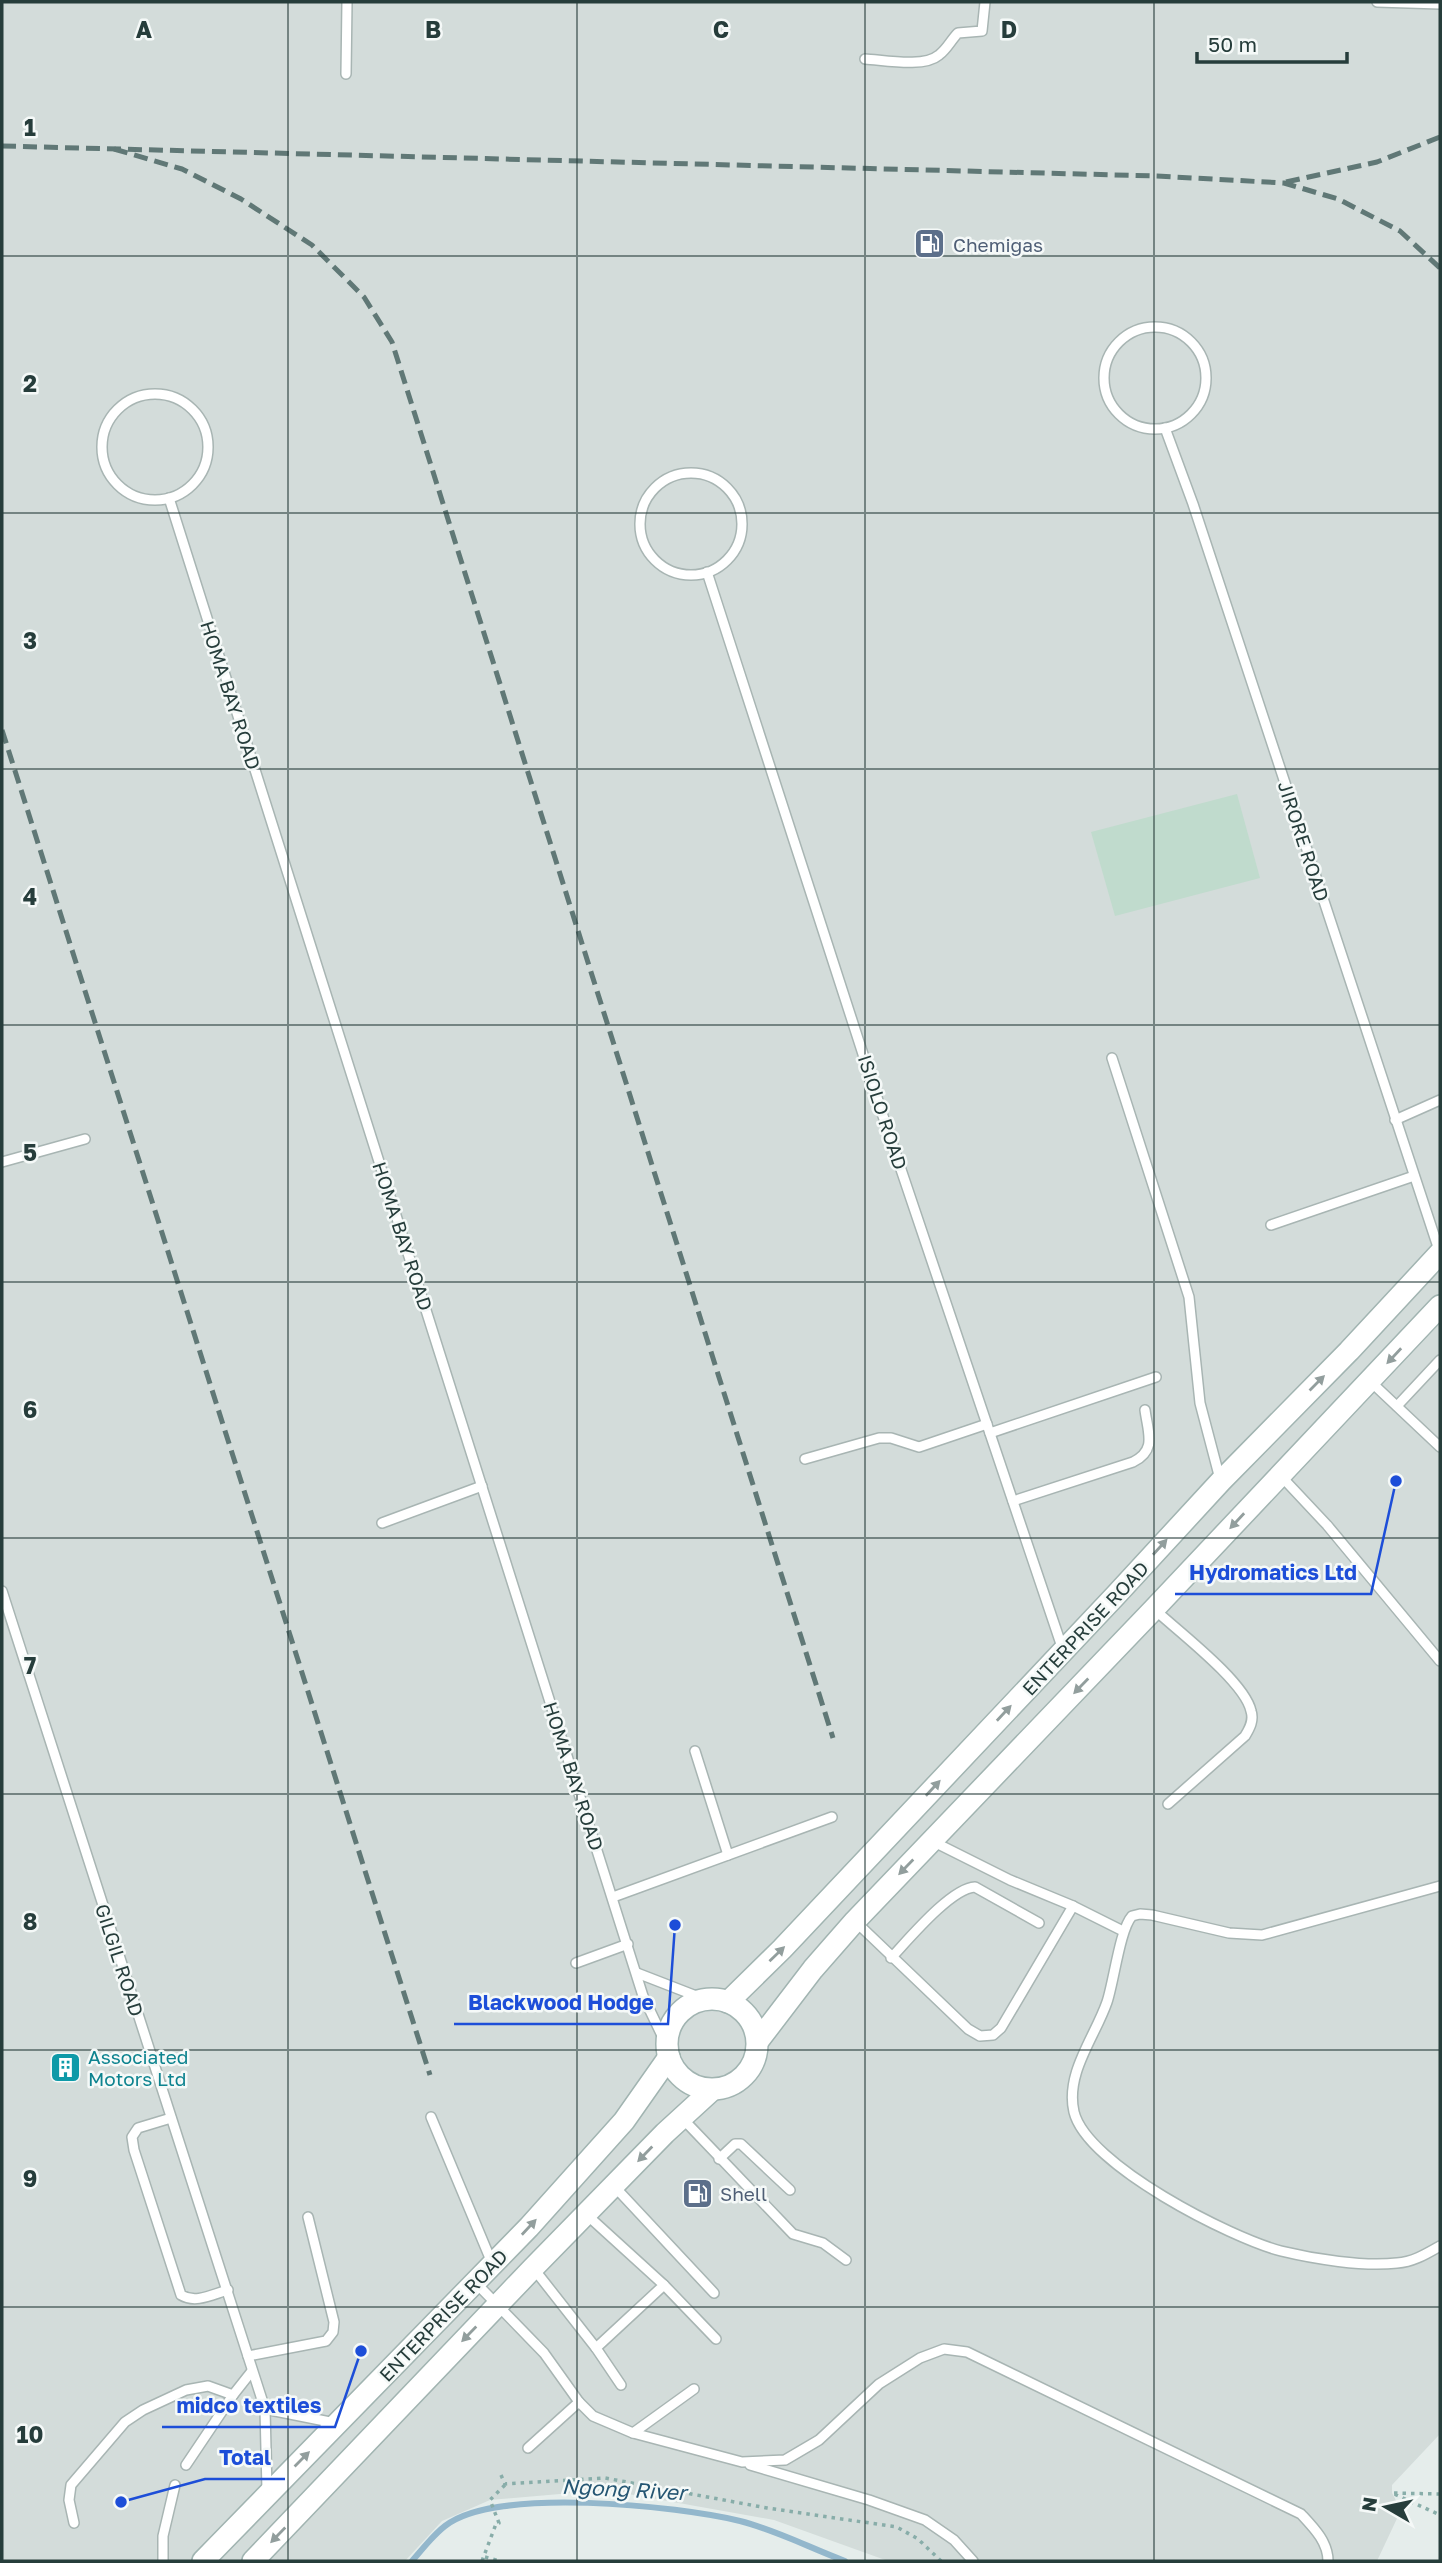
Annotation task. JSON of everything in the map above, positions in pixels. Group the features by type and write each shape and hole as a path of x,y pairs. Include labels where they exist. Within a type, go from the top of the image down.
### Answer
{"main road":[{"name":"ENTERPRISE ROAD","path":"729,2002 1116,1595 1221,1480 1349,1351 1440,1254"},
{"name":"ENTERPRISE ROAD","path":"253,2561 498,2304 681,2118 712,2090 723,2089 741,2079 752,2065 758,2041 813,1969 855,1921 1440,1306"},
{"path":"1116,1595 1147,1616"},
{"name":"ENTERPRISE ROAD","path":"203,2561 529,2227 624,2121 668,2052 668,2033 681,2011 704,1999"},
{"path":"704,1999 729,2002 740,2008 749,2017 758,2041"},
{"path":"668,2052 681,2077 701,2088 712,2090"}],"lane":[{"path":"346,74 347,2"},
{"path":"865,59 920,62 930,60 940,55 958,33 982,32 985,2"},
{"path":"1377,2 1440,4"},
{"path":"1164,327 1185,337 1200,354 1204,365 1205,389 1195,410 1166,428 1154,429 1132,424 1114,410 1105,389 1104,377 1109,355 1123,338 1142,328 1164,327"},
{"path":"161,394 183,402 200,420 205,431 207,455 204,467 190,486 169,498 145,499 123,490 114,482 103,460 103,436 107,424 120,407 139,396 161,394"},
{"name":"JIRORE ROAD","path":"1166,428 1440,1254"},
{"path":"697,473 716,480 732,494 740,513 737,544 725,561 706,572 685,574 665,567 649,553 641,533 642,511 646,501 659,484 677,475 697,473"},
{"name":"HOMA BAY ROAD","path":"169,498 636,1973 647,2006 668,2052"},
{"name":"ISIOLO ROAD","path":"706,572 883,1116 1063,1651"},
{"path":"1112,1058 1189,1297 1200,1404 1221,1480"},
{"path":"1395,1120 1440,1100"},
{"path":"2,1162 85,1139"},
{"path":"1271,1225 1414,1176"},
{"path":"1397,1406 1440,1360"},
{"path":"805,1459 879,1438 891,1438 919,1447 988,1429 1156,1377"},
{"path":"1370,1381 1440,1447"},
{"path":"1013,1501 1145,1456 1149,1445 1145,1410"},
{"path":"1280,1475 1326,1525 1440,1661"},
{"path":"382,1523 482,1486"},
{"name":"GILGIL ROAD","path":"2,1591 265,2409 267,2495"},
{"path":"1147,1616 1234,1683 1247,1699 1252,1713 1251,1726 1245,1736 1168,1804"},
{"path":"695,1751 728,1855"},
{"path":"613,1897 832,1817"},
{"path":"932,1840 1010,1880 1073,1906 1123,1931"},
{"path":"891,1958 952,1897 968,1887 975,1886 1039,1923"},
{"path":"1440,1886 1262,1935 1229,1933 1140,1914 1132,1916 1123,1931 1112,1986 1075,2076 1073,2095 1074,2114 1084,2132 1104,2153 1146,2187 1222,2228 1280,2251 1362,2263 1395,2264 1424,2256 1440,2246"},
{"path":"855,1921 968,2029 980,2036 993,2035 1001,2028 1073,1906"},
{"path":"576,1963 628,1944"},
{"path":"636,1973 704,1999"},
{"path":"431,2117 493,2264"},
{"path":"171,2118 138,2128 132,2137 181,2295 189,2300 228,2290"},
{"path":"681,2118 793,2234 822,2243 846,2260"},
{"path":"719,2159 735,2144 740,2144 790,2190"},
{"path":"614,2186 714,2293"},
{"path":"587,2214 664,2285 716,2339"},
{"path":"248,2356 326,2341 333,2332 334,2322 308,2217"},
{"path":"533,2268 596,2348 621,2385"},
{"path":"475,2282 544,2353 579,2402 593,2416 633,2433 742,2462 869,2500 925,2520 954,2540 973,2561"},
{"path":"596,2348 664,2285"},
{"path":"742,2462 785,2460 819,2440 879,2384 920,2358 944,2349 967,2352 1301,2514 1316,2530 1328,2550 1328,2561"},
{"path":"186,2465 252,2371"},
{"path":"74,2523 69,2500 71,2485 125,2422 163,2399 186,2390 208,2386 233,2395"},
{"path":"633,2433 694,2389"},
{"path":"528,2448 579,2402"},
{"path":"265,2409 337,2424"},
{"path":"163,2561 163,2536 175,2485"}],"path":[{"path":"501,2475 505,2484"},
{"path":"500,2561 483,2559 496,2524 499,2524 490,2500 505,2484 605,2478 767,2508 897,2528 918,2539 941,2561"},
{"path":"1440,2494 1392,2493 1440,2515"}],"shaded area":[{"path":"2,2 1440,2 1440,2434 1392,2485 1392,2493 1401,2510 1377,2561 888,2561 774,2520 606,2490 490,2500 442,2521 405,2561 2,2561"}],"green space":[{"path":"1237,794 1260,878 1115,916 1091,832"}],"waterway":[{"name":"Ngong River","path":"412,2561 445,2526 469,2514 503,2506 544,2503 633,2505 712,2515 780,2534 845,2561"}],"railway":[{"path":"1286,182 1377,162 1440,137"},
{"path":"2,146 1157,176 1284,183 1338,199 1400,231 1440,268"},
{"path":"114,149 182,169 241,199 312,245 364,297 392,342 833,1738"},
{"path":"2,730 430,2075"}],"place":[{"name":"Chemigas","path":"930,244"},
{"name":"Hydromatics Ltd","path":"1396,1481"},
{"name":"Blackwood Hodge","path":"675,1925"},
{"name":"Associated Motors Ltd","path":"65,2067"},
{"name":"Shell","path":"697,2193"},
{"name":"midco textiles","path":"361,2351"},
{"name":"Total","path":"121,2502"}]}
